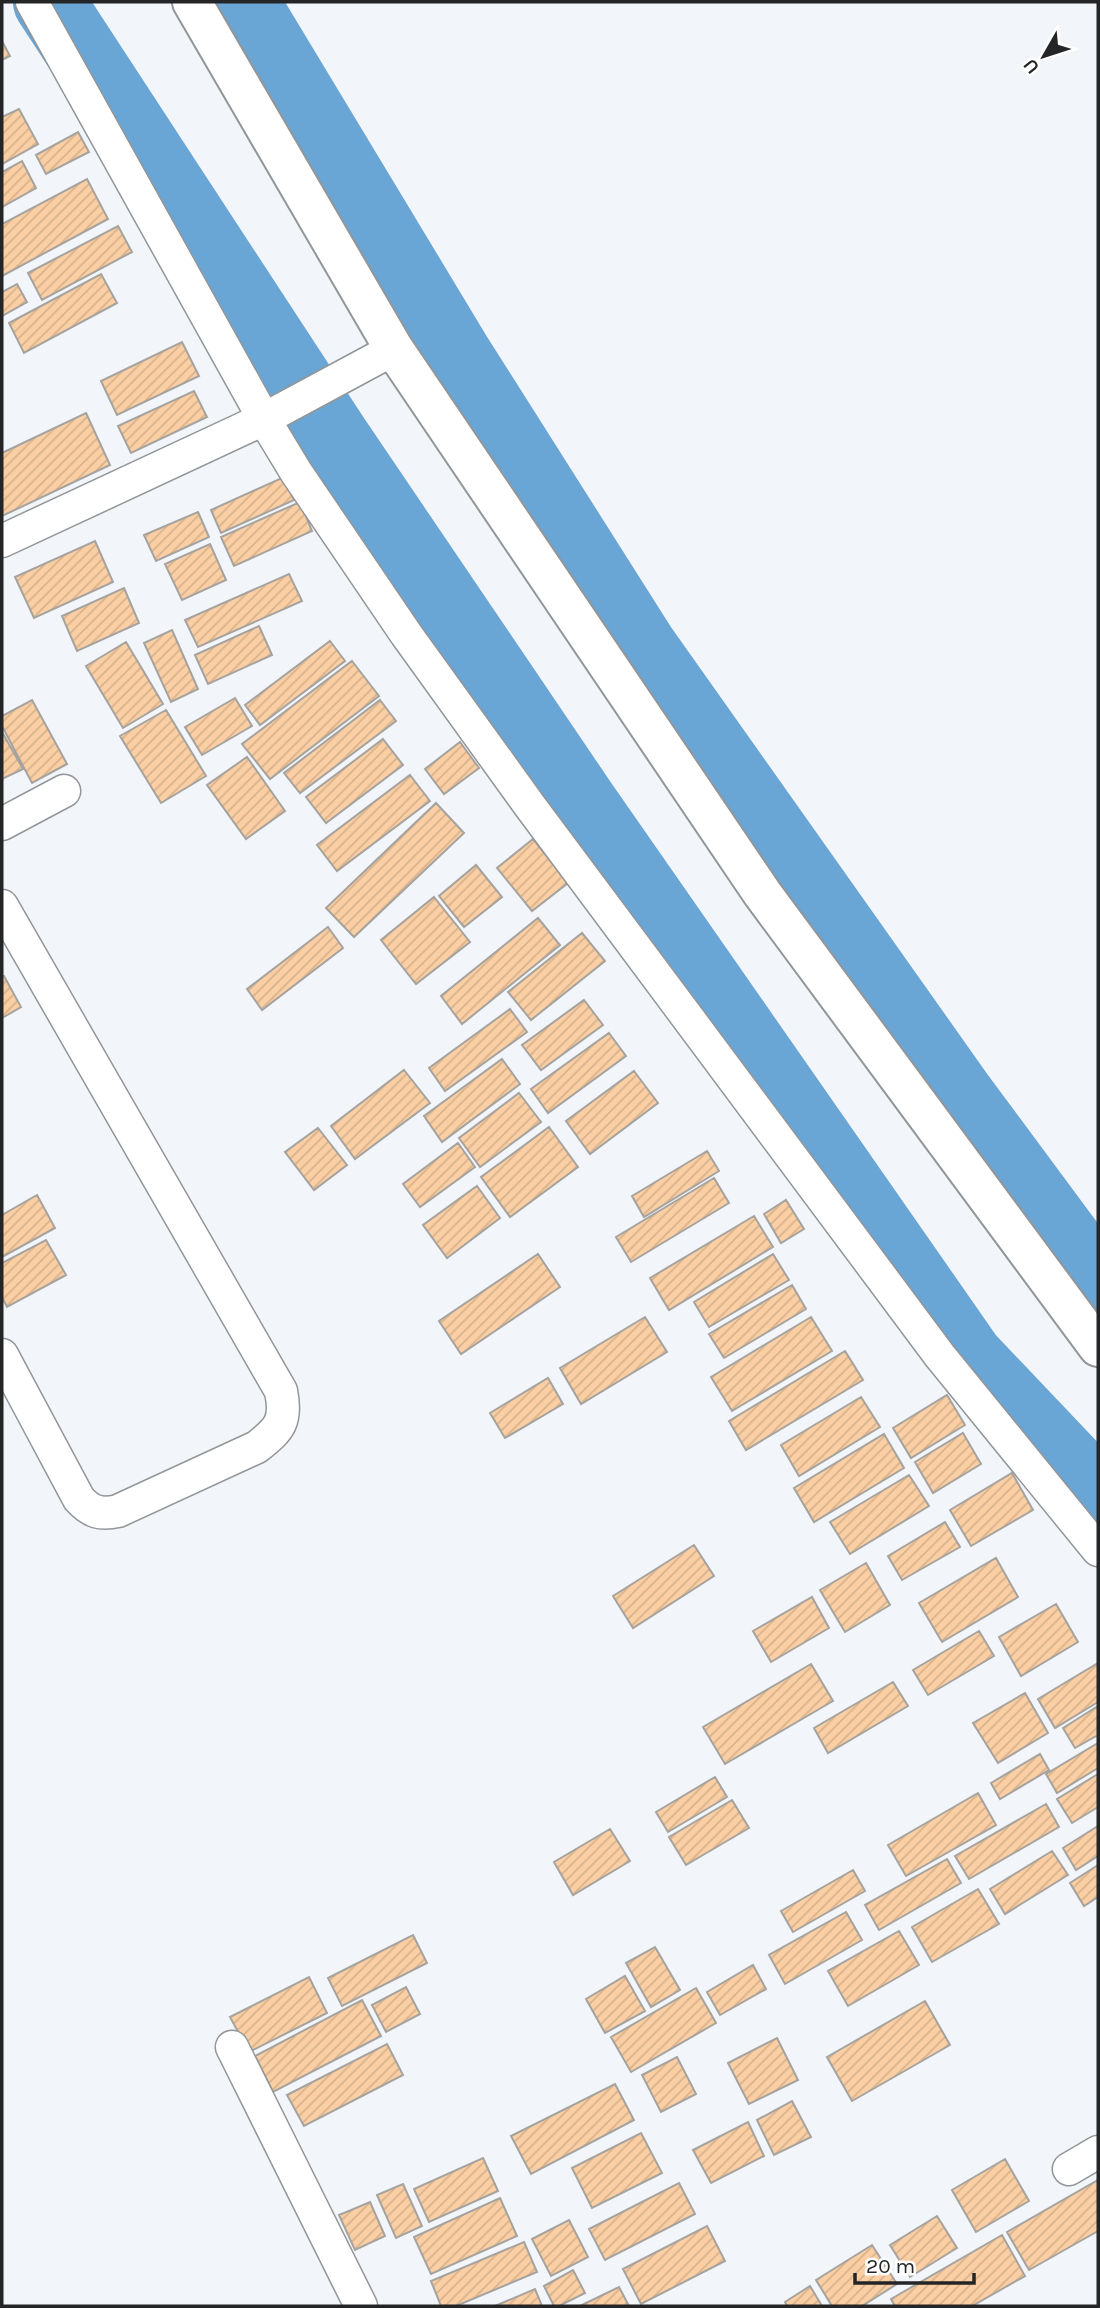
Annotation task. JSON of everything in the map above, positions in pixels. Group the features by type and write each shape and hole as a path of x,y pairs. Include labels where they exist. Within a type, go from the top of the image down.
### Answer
{"street":[{"path":"32,2 273,414 296,472 406,634 530,806 940,1356 1098,1550"},
{"path":"192,2 394,349 762,892 1098,1347"},
{"path":"2,541 273,414 394,349"},
{"path":"2,824 64,790"},
{"path":"2,905 281,1391 284,1409 281,1423 271,1436 257,1447 118,1511 102,1515 89,1510 79,1499 2,1355"},
{"path":"232,2047 361,2306"},
{"path":"1069,2168 1098,2152"}],"building":[{"path":"2,41 10,56 2,60"},
{"path":"19,109 38,144 2,164 2,117"},
{"path":"78,132 89,152 46,174 36,155"},
{"path":"22,161 36,188 2,207 2,172"},
{"path":"87,179 108,219 2,276 2,224"},
{"path":"118,226 132,252 42,300 28,273"},
{"path":"101,274 117,303 24,353 9,323"},
{"path":"17,284 27,302 2,316 2,292"},
{"path":"182,342 199,376 117,415 101,381"},
{"path":"194,391 207,417 131,453 118,426"},
{"path":"86,413 110,465 2,516 2,453"},
{"path":"284,477 294,500 221,533 211,510"},
{"path":"300,502 312,531 234,566 221,537"},
{"path":"198,512 209,537 156,561 144,535"},
{"path":"95,541 113,582 34,618 15,577"},
{"path":"210,544 226,580 182,600 165,564"},
{"path":"289,574 302,601 198,647 185,620"},
{"path":"124,588 139,623 77,651 62,616"},
{"path":"259,626 272,655 208,684 195,655"},
{"path":"172,630 198,689 171,702 144,643"},
{"path":"330,641 345,661 260,725 245,705"},
{"path":"126,642 163,704 123,728 86,666"},
{"path":"352,661 379,696 270,779 242,744"},
{"path":"235,698 252,726 202,755 185,727"},
{"path":"32,700 67,764 32,783 2,726 2,716"},
{"path":"380,700 396,721 300,793 284,773"},
{"path":"166,710 206,776 161,803 120,736"},
{"path":"2,732 23,769 2,779"},
{"path":"383,739 403,765 326,823 306,797"},
{"path":"460,742 479,768 444,794 425,769"},
{"path":"247,757 285,811 246,839 207,785"},
{"path":"410,775 430,801 337,871 317,845"},
{"path":"436,803 464,833 354,937 326,908"},
{"path":"533,839 568,883 532,911 497,868"},
{"path":"476,865 502,897 464,927 439,896"},
{"path":"434,897 470,942 416,984 381,940"},
{"path":"538,918 560,945 462,1024 441,996"},
{"path":"328,927 343,948 262,1010 247,989"},
{"path":"582,933 605,961 531,1020 508,992"},
{"path":"4,976 21,1007 2,1018 2,977"},
{"path":"584,1000 603,1025 541,1070 522,1045"},
{"path":"510,1009 527,1032 445,1091 429,1068"},
{"path":"609,1033 626,1056 548,1113 531,1089"},
{"path":"502,1059 520,1084 442,1142 424,1116"},
{"path":"404,1070 430,1103 355,1159 331,1126"},
{"path":"634,1071 658,1103 590,1154 566,1121"},
{"path":"519,1093 541,1122 480,1167 459,1138"},
{"path":"549,1127 578,1167 510,1217 481,1177"},
{"path":"318,1128 347,1165 314,1190 285,1152"},
{"path":"458,1143 475,1167 420,1207 403,1184"},
{"path":"707,1151 719,1171 644,1217 632,1196"},
{"path":"714,1178 729,1203 631,1262 616,1237"},
{"path":"477,1186 500,1218 447,1258 423,1225"},
{"path":"37,1195 55,1228 2,1257 2,1215"},
{"path":"786,1200 804,1229 781,1243 764,1214"},
{"path":"754,1216 773,1247 669,1310 650,1278"},
{"path":"46,1240 66,1275 7,1307 2,1297 2,1263"},
{"path":"538,1254 560,1287 461,1354 439,1321"},
{"path":"773,1254 789,1280 709,1327 694,1302"},
{"path":"792,1285 806,1309 724,1358 709,1334"},
{"path":"645,1317 667,1352 581,1404 560,1368"},
{"path":"811,1317 832,1351 732,1411 711,1377"},
{"path":"845,1351 863,1380 746,1450 729,1421"},
{"path":"548,1378 563,1404 505,1438 490,1413"},
{"path":"947,1395 965,1425 911,1458 893,1428"},
{"path":"861,1397 880,1427 799,1476 781,1445"},
{"path":"963,1433 981,1464 933,1493 915,1462"},
{"path":"884,1434 904,1468 814,1522 794,1488"},
{"path":"1012,1473 1033,1510 971,1546 950,1510"},
{"path":"909,1475 929,1506 850,1554 830,1522"},
{"path":"945,1522 960,1547 902,1580 888,1556"},
{"path":"694,1545 714,1576 633,1628 613,1596"},
{"path":"996,1558 1018,1597 942,1642 919,1603"},
{"path":"866,1563 890,1605 845,1632 820,1590"},
{"path":"812,1597 829,1628 771,1662 753,1631"},
{"path":"1056,1604 1078,1642 1021,1676 999,1637"},
{"path":"979,1631 994,1656 928,1695 913,1670"},
{"path":"1098,1663 1098,1702 1055,1728 1038,1699"},
{"path":"811,1664 833,1701 725,1764 703,1727"},
{"path":"893,1682 908,1706 828,1753 814,1728"},
{"path":"1025,1693 1048,1733 998,1763 973,1723"},
{"path":"1098,1706 1098,1735 1075,1748 1063,1728"},
{"path":"1098,1743 1098,1768 1057,1793 1046,1774"},
{"path":"1040,1754 1049,1770 1000,1799 991,1783"},
{"path":"1098,1774 1098,1807 1072,1823 1057,1799"},
{"path":"715,1777 727,1797 668,1832 656,1812"},
{"path":"978,1793 996,1825 906,1876 888,1845"},
{"path":"732,1800 749,1828 686,1865 669,1837"},
{"path":"1046,1804 1059,1827 969,1879 955,1856"},
{"path":"1098,1826 1098,1856 1076,1870 1063,1848"},
{"path":"610,1829 630,1861 573,1895 554,1862"},
{"path":"1052,1851 1068,1875 1005,1914 990,1889"},
{"path":"947,1859 961,1883 879,1930 865,1905"},
{"path":"1098,1865 1098,1897 1084,1906 1070,1883"},
{"path":"853,1870 865,1891 793,1932 781,1911"},
{"path":"978,1889 999,1924 932,1962 912,1927"},
{"path":"846,1912 862,1940 785,1984 769,1955"},
{"path":"899,1931 919,1965 848,2006 828,1971"},
{"path":"413,1935 427,1963 342,2006 328,1978"},
{"path":"655,1947 680,1990 651,2007 626,1963"},
{"path":"753,1965 766,1989 720,2015 707,1992"},
{"path":"625,1976 645,2011 605,2033 586,1999"},
{"path":"309,1977 327,2013 249,2052 230,2017"},
{"path":"406,1987 420,2014 386,2032 372,2005"},
{"path":"696,1988 716,2023 631,2072 611,2037"},
{"path":"362,2000 381,2036 273,2092 255,2056"},
{"path":"925,2001 950,2045 852,2101 827,2057"},
{"path":"777,2038 798,2080 749,2104 728,2063"},
{"path":"387,2044 403,2075 304,2126 287,2095"},
{"path":"677,2057 696,2094 661,2112 642,2075"},
{"path":"615,2084 634,2120 531,2174 511,2136"},
{"path":"792,2101 811,2137 774,2155 757,2120"},
{"path":"748,2122 764,2156 711,2183 693,2150"},
{"path":"641,2133 662,2173 592,2208 572,2168"},
{"path":"483,2158 498,2191 429,2222 414,2189"},
{"path":"1005,2159 1029,2201 976,2232 952,2190"},
{"path":"1098,2180 1098,2231 1029,2270 1007,2232"},
{"path":"679,2183 695,2214 605,2260 589,2229"},
{"path":"403,2184 422,2226 396,2238 377,2195"},
{"path":"500,2198 517,2236 431,2274 414,2237"},
{"path":"370,2202 385,2236 355,2250 339,2215"},
{"path":"937,2216 957,2248 910,2277 890,2245"},
{"path":"569,2220 588,2257 551,2276 532,2239"},
{"path":"707,2226 725,2261 641,2304 623,2269"},
{"path":"1002,2235 1025,2276 972,2306 895,2306 891,2299"},
{"path":"524,2242 537,2272 456,2306 441,2306 431,2281"},
{"path":"872,2245 897,2284 862,2306 832,2306 816,2280"},
{"path":"573,2270 585,2293 554,2306 544,2286"},
{"path":"810,2286 822,2306 787,2306 785,2302"},
{"path":"619,2287 629,2306 580,2306"},
{"path":"535,2289 542,2306 495,2306"}],"waterway":[{"path":"49,2 334,438 582,804 968,1358 1098,1495"},
{"path":"243,2 456,355 641,647 958,1095 1098,1284"}]}
